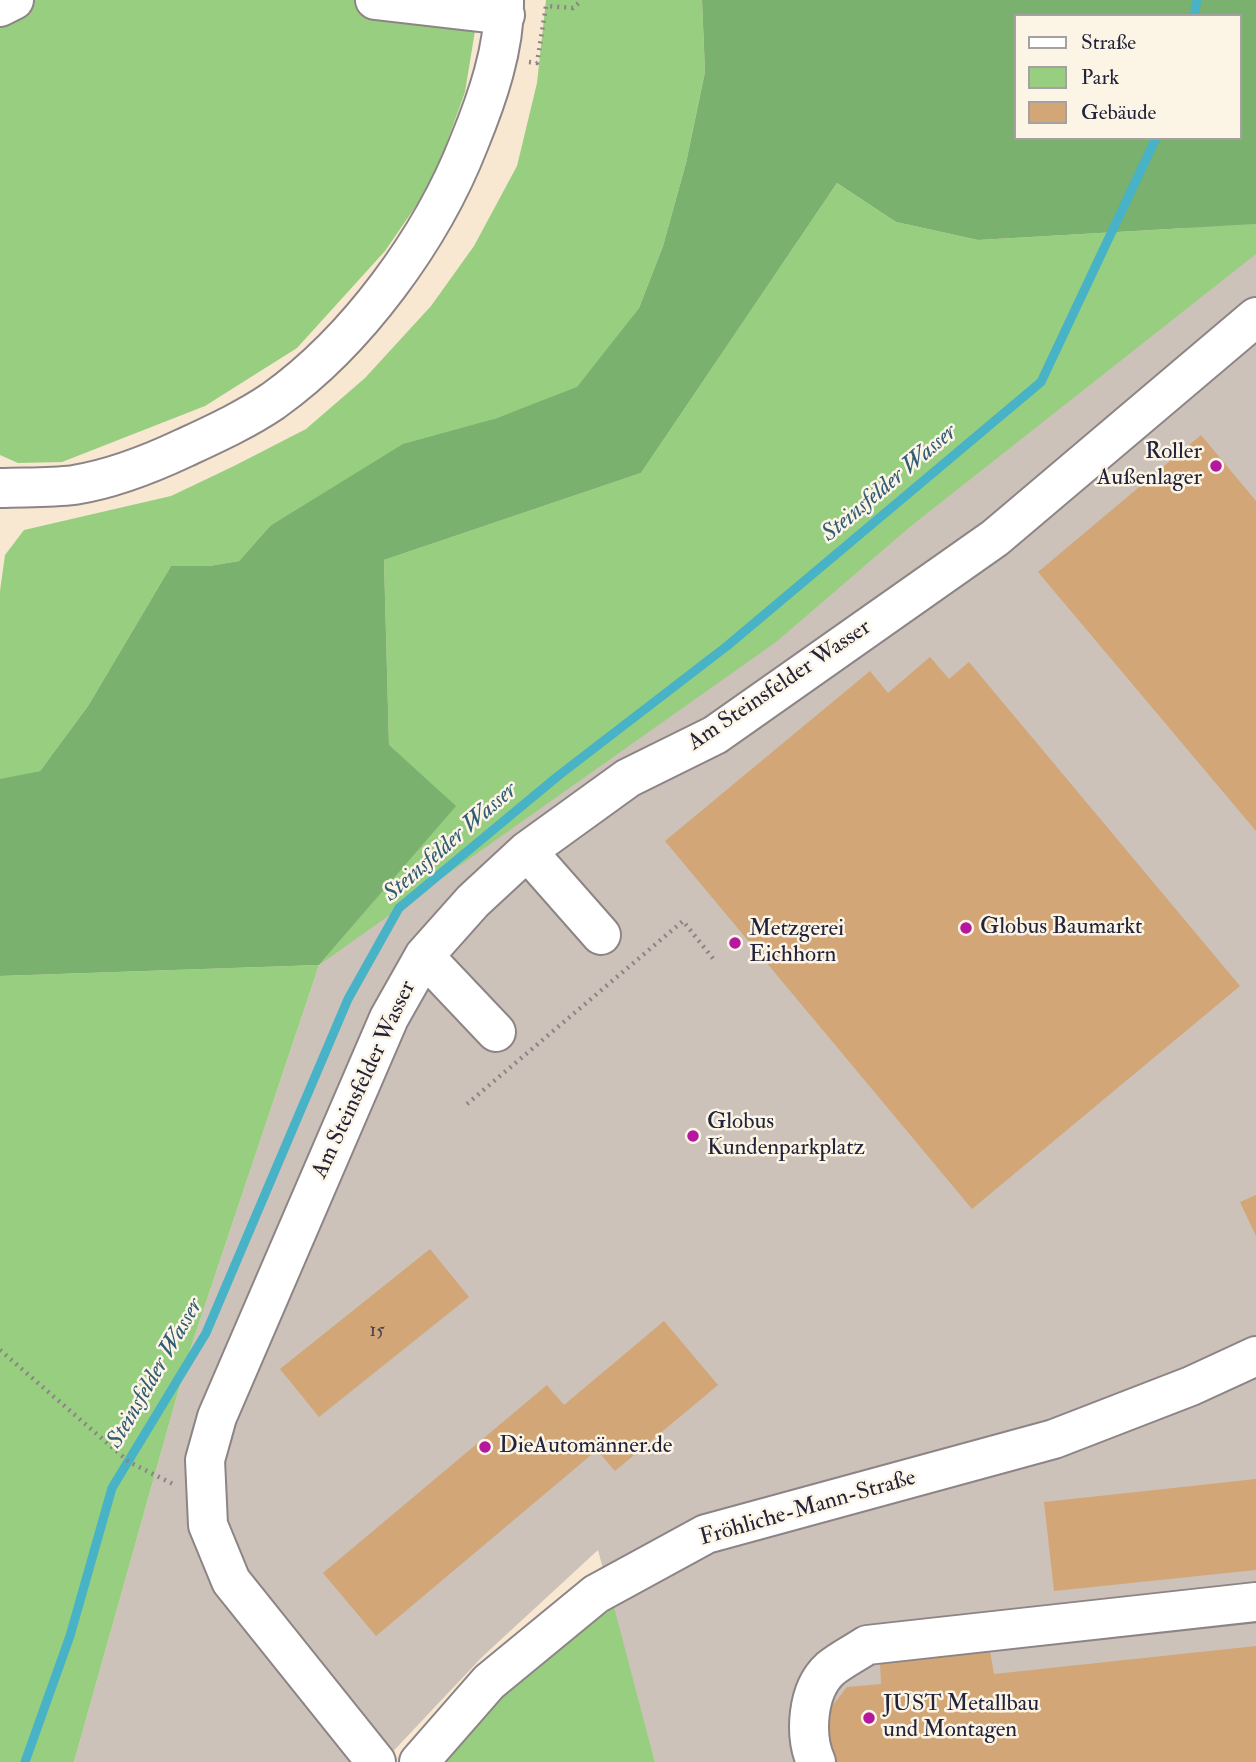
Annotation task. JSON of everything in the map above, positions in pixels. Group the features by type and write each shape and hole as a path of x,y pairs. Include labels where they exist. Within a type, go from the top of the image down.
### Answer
{"street":[{"path":"0,7 14,0"},
{"path":"0,488 74,485 149,464 223,430 273,400 332,349 398,273 454,182 481,115 504,7 375,0"},
{"name":"Am Steinsfelder Wasser","path":"376,1762 231,1581 208,1525 205,1460 216,1417 389,1018 424,956 473,901 527,851 628,778 715,736 995,538 1256,317"},
{"path":"527,851 601,935"},
{"path":"424,956 496,1032"},
{"name":"Fröhliche-Mann-Straße","path":"419,1762 489,1682 596,1594 706,1534 1054,1438 1191,1385 1256,1356"},
{"path":"816,1762 809,1746 810,1708 828,1670 867,1645 1256,1602"}],"path":[{"path":"537,63 546,6 573,8 582,0"},
{"path":"467,1104 683,921 715,961"},
{"path":"0,1350 129,1462 207,1501"}],"shaded area":[{"path":"1256,168 1256,1762 655,1762 598,1550 482,1657 383,1762 74,1762 189,1353 319,965"}],"green space":[{"path":"0,0 480,0 465,92 433,181 385,251 297,348 205,406 62,462 18,463 0,455"},
{"path":"546,0 702,0 705,72 686,163 663,246 639,308 577,388 494,419 270,526 239,561 209,566 171,566 88,706 40,771 0,780 0,591 5,555 24,530 171,496 234,466 306,429 365,378 431,306 474,246 517,166 537,83"},
{"path":"702,0 1256,0 1256,224 978,240 896,222 837,183 641,473 384,560 389,745 456,806 319,965 0,976 0,779 40,771 88,706 171,566 209,566 239,561 270,526 403,444 494,419 577,387 639,308 663,246 686,163 705,72"},
{"path":"837,183 896,222 978,240 1256,224 1256,254 911,526 776,642 319,965 455,806 389,746 384,560 641,473"},
{"path":"319,965 189,1353 74,1762 0,1762 0,976"},
{"path":"614,1607 655,1762 437,1762 508,1681"}],"building":[{"path":"1201,435 1256,501 1256,831 1038,572"},
{"path":"930,657 949,679 969,662 1240,986 972,1209 665,841 870,671 888,693"},
{"path":"1256,1195 1256,1236 1240,1202"},
{"path":"430,1249 469,1297 319,1417 280,1369"},
{"path":"664,1321 718,1385 615,1471 597,1450 376,1636 323,1573 547,1385 564,1405"},
{"path":"1256,1479 1256,1570 1054,1591 1044,1502"},
{"path":"1256,1646 1256,1762 836,1762 829,1756 825,1715 847,1687 881,1684 880,1662 990,1651 994,1674"}],"waterway":[{"name":"Steinsfelder Wasser","path":"1194,14 1197,0"},
{"name":"Steinsfelder Wasser","path":"25,1762 70,1636 112,1488 206,1333 348,999 399,908 558,776 727,646 1041,382 1155,140"}],"place":[{"name":"Roller Außenlager","path":"1216,466"},
{"name":"Globus Baumarkt","path":"966,928"},
{"name":"Metzgerei Eichhorn","path":"735,943"},
{"name":"Globus Kundenparkplatz","path":"693,1136"},
{"name":"DieAutomänner.de","path":"485,1447"},
{"name":"JUST Metallbau und Montagen","path":"869,1718"}]}
